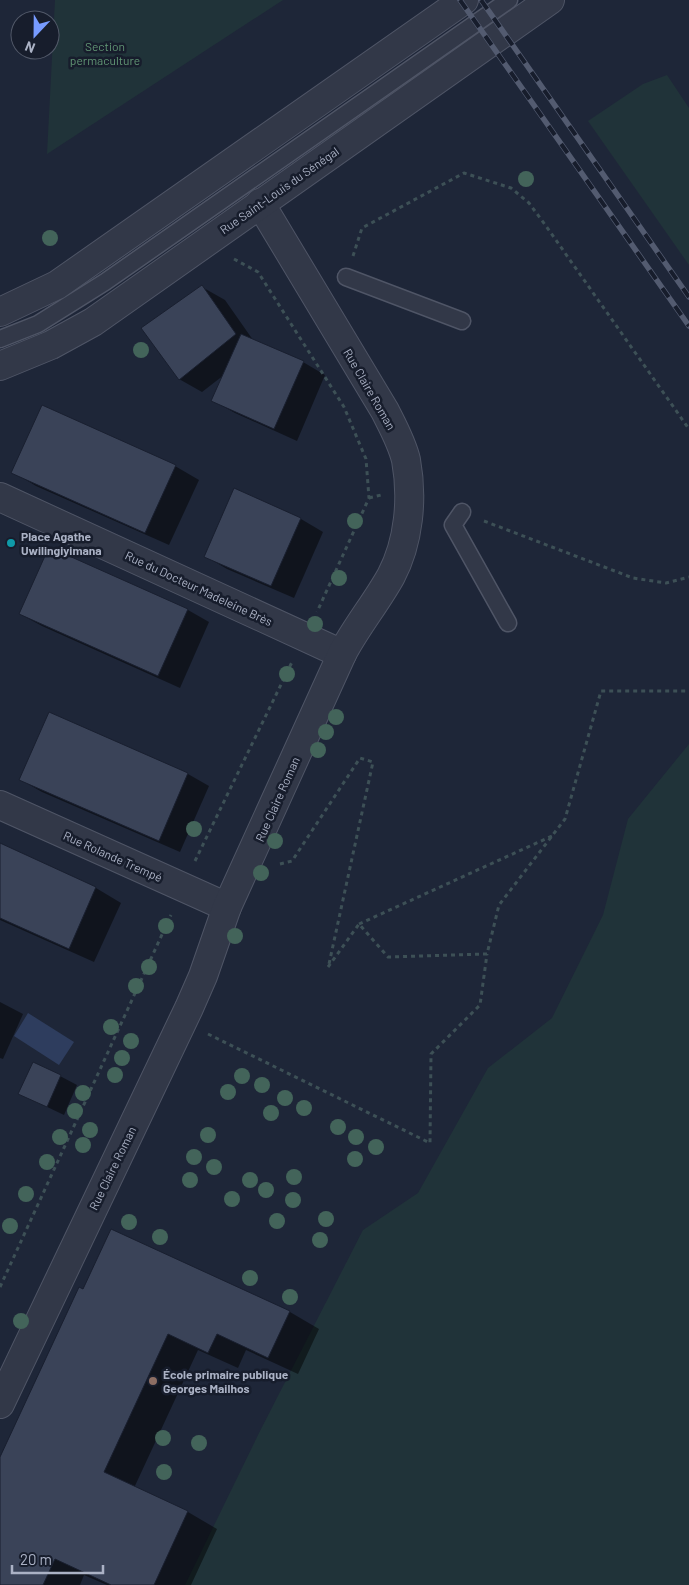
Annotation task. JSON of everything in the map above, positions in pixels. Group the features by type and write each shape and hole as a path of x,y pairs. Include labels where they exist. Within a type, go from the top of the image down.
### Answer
{"street":[{"path":"0,312 57,285 464,0"},
{"name":"Rue Saint-Louis du Sénégal","path":"0,366 51,345 93,322 550,0"},
{"name":"Rue Claire Roman","path":"0,1404 204,976 226,907 342,654 391,576 408,520 406,460 385,411 260,203"},
{"name":"Rue du Docteur Madeleine Brès","path":"0,498 342,654"},
{"name":"Rue Rolande Trempé","path":"0,805 226,907"}],"lane":[{"name":"Rue Saint-Louis du Sénégal","path":"0,339 38,324 106,282 509,0"},
{"path":"346,277 462,322"},
{"path":"462,512 454,525 508,623"}],"path":[{"path":"346,277 362,228 464,173 511,188 529,203 546,226 689,429"},
{"path":"0,1287 211,826 305,637 369,498 366,458 344,407 258,272 230,257"},
{"path":"369,498 408,491"},
{"path":"462,512 632,578 666,583 689,577"},
{"path":"207,1034 430,1143 432,1054 480,1005 486,954 498,905 565,819 601,691 689,691"},
{"path":"275,865 292,861 360,758 373,762 328,967 359,924 553,836"},
{"path":"359,924 388,957 486,954"}],"green space":[{"name":"Section permaculture","path":"55,0 283,0 47,154 52,60 60,60 60,10 54,10"},
{"path":"667,75 689,108 689,265 588,121 643,84"},
{"path":"689,744 689,1585 185,1585 259,1433 363,1230 418,1193 488,1068 552,1018 603,915 628,819"}],"water":[{"path":"28,1013 74,1042 59,1065 14,1036"}],"building":[{"path":"202,285 236,334 179,380 141,328"},
{"path":"241,334 304,361 274,429 211,401"},
{"path":"42,405 176,465 145,533 11,473"},
{"path":"234,488 301,518 271,586 204,557"},
{"path":"49,547 188,609 158,676 19,614"},
{"path":"49,712 188,773 159,841 19,780"},
{"path":"0,843 96,887 69,949 0,918"},
{"path":"33,1062 61,1075 47,1107 18,1094"},
{"name":"École primaire publique Georges Mailhos","path":"111,1229 290,1311 268,1358 217,1334 208,1353 168,1334 104,1472 188,1511 154,1585 111,1585 55,1559 43,1585 0,1585 0,1457 79,1287 83,1289"}],"railway":[{"path":"460,0 689,326"},
{"path":"481,0 689,297"}],"place":[{"name":"Place Agathe Uwilingiyimana","path":"11,543"},
{"name":"École primaire publique Georges Mailhos","path":"153,1381"}]}
